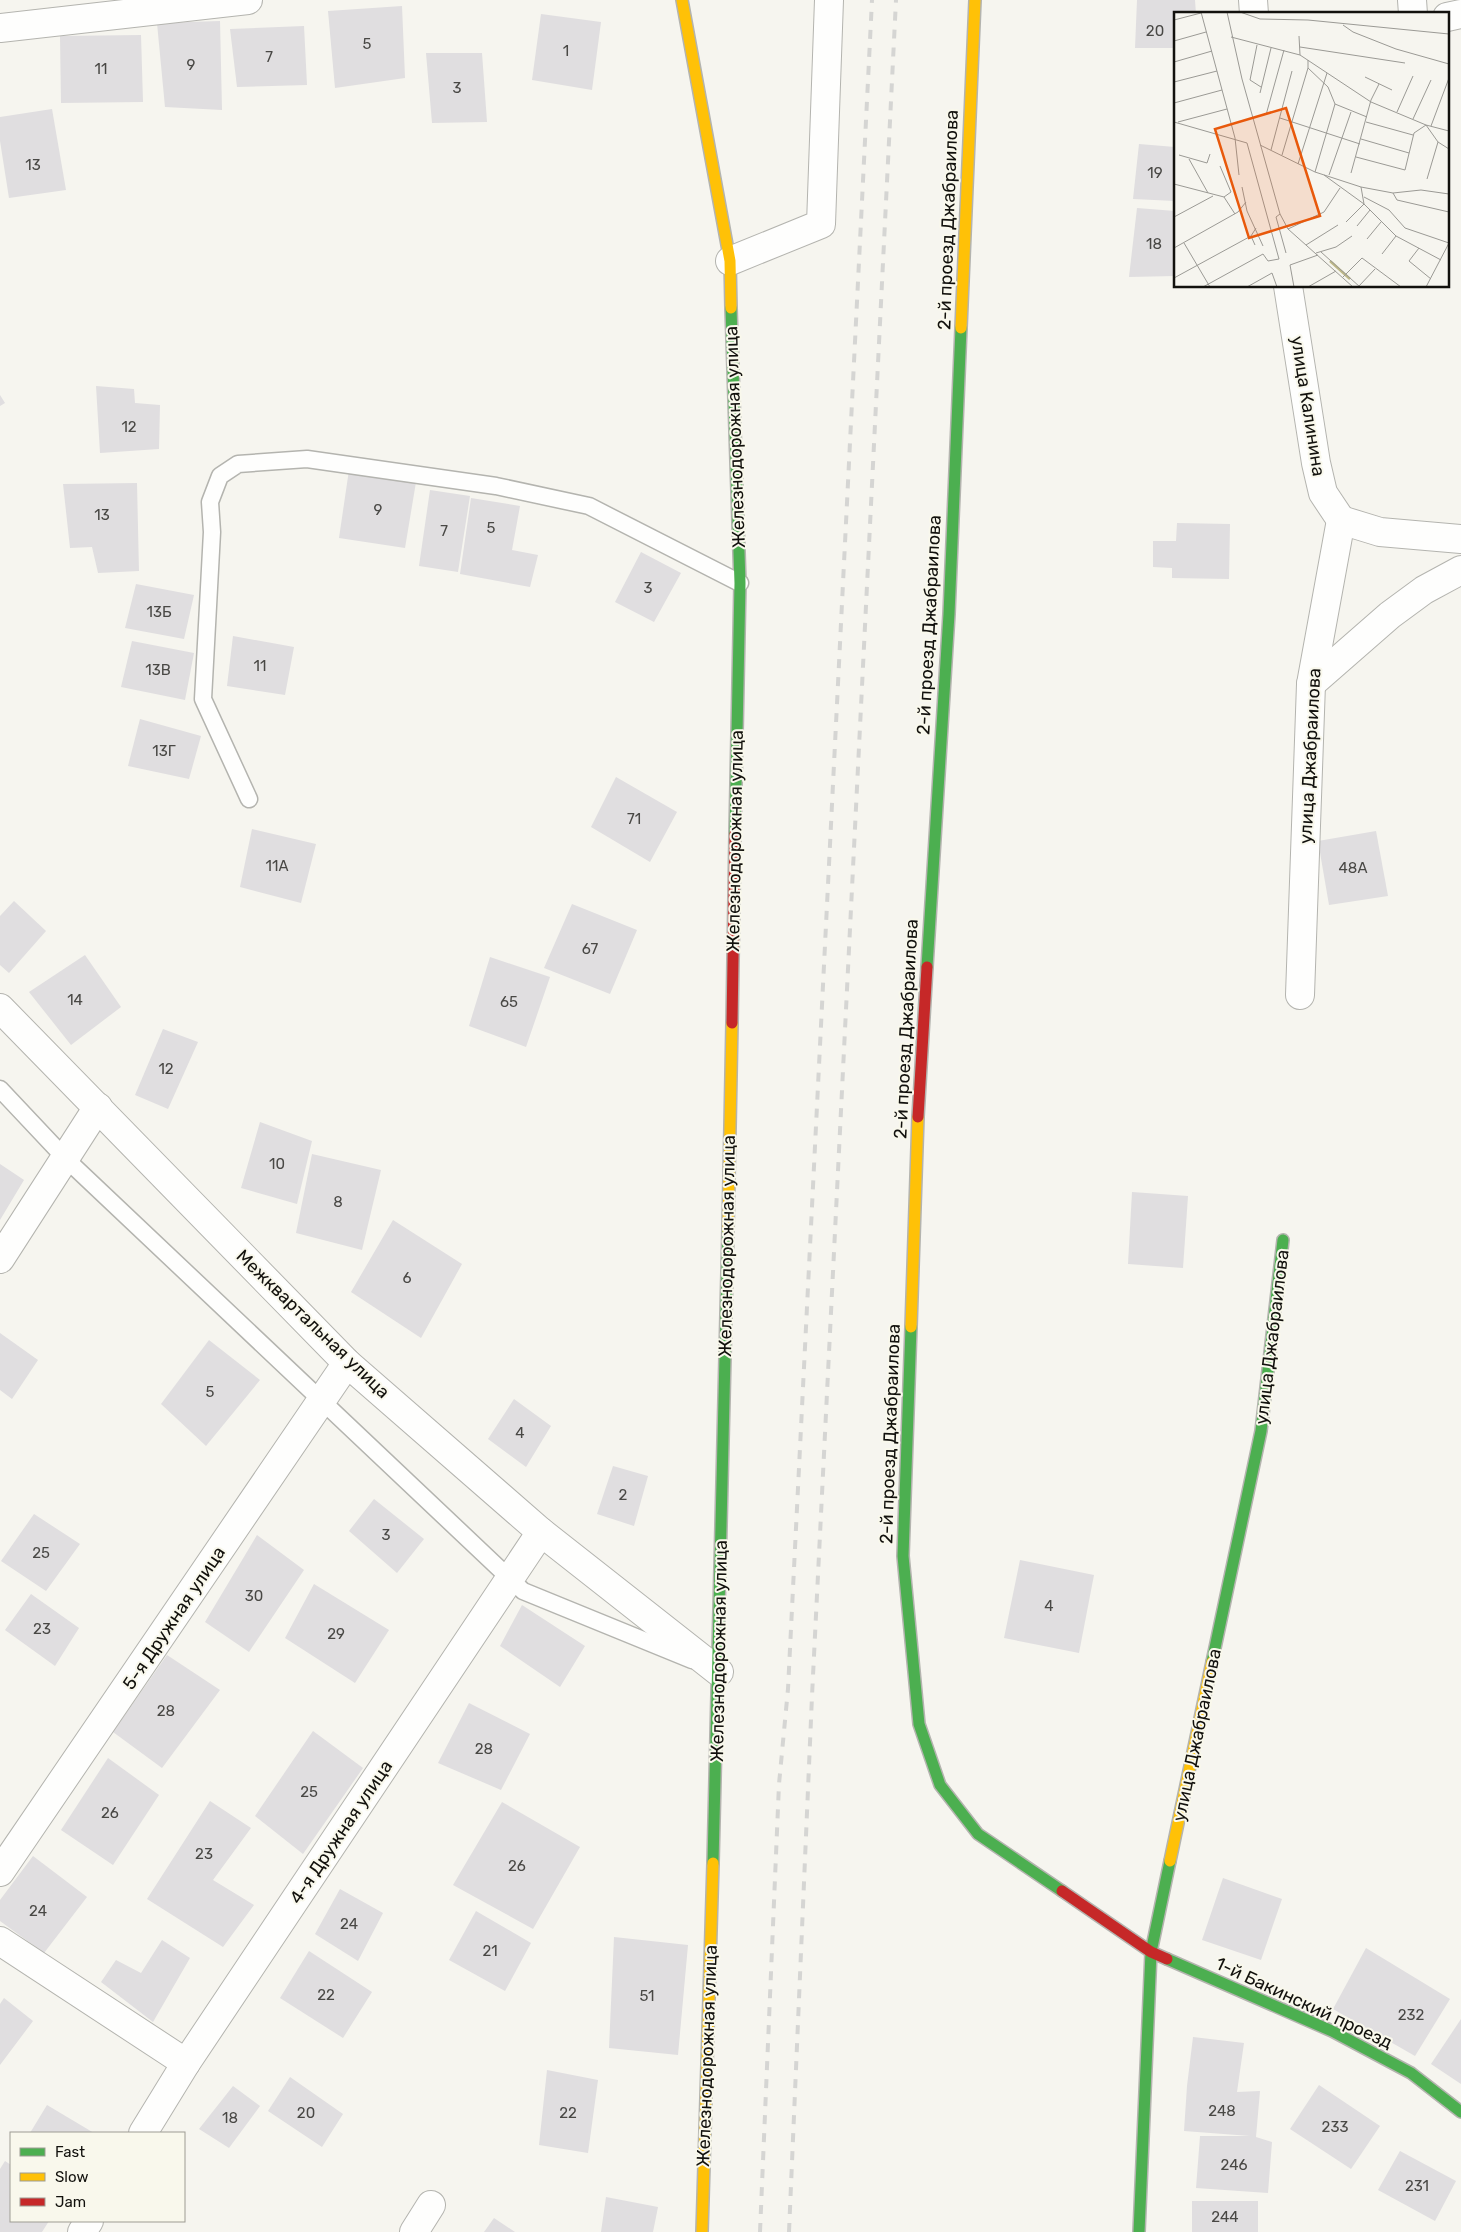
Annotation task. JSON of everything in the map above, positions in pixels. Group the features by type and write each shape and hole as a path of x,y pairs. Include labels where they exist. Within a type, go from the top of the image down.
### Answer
{"street":[{"path":"0,28 248,0"},
{"name":"Железнодорожная улица","path":"682,0 730,261 740,582 719,1672 702,2232"},
{"path":"730,261 821,224 829,0"},
{"name":"2-й проезд Джабраилова","path":"975,0 949,614 918,1112 903,1556 918,1724 940,1785 978,1834 1151,1952"},
{"path":"1448,17 1461,14"},
{"name":"улица Калинина","path":"1288,288 1319,478 1323,493 1341,520"},
{"path":"1341,520 1380,532 1461,539"},
{"name":"улица Джабраилова","path":"1300,995 1311,684 1341,520"},
{"path":"1311,684 1390,615 1424,590 1461,570"},
{"name":"Межквартальная улица","path":"0,1008 347,1363 541,1532 719,1672"},
{"path":"0,1259 98,1107"},
{"name":"улица Джабраилова","path":"1139,2232 1151,1952 1261,1432 1283,1240"},
{"name":"5-я Дружная улица","path":"0,1872 347,1363"},
{"name":"4-я Дружная улица","path":"144,2132 186,2063 541,1532"},
{"path":"0,1941 186,2063"},
{"name":"1-й Бакинский проезд","path":"1151,1952 1332,2031 1411,2073 1461,2112"},
{"path":"414,2232 431,2205"}],"lane":[{"path":"249,799 203,699 212,532 210,502 220,476 238,464 307,459 496,486 589,506 740,582"},
{"path":"0,1089 65,1158 522,1591 719,1672"}],"building":[{"path":"1137,0 1195,0 1196,12 1174,12 1174,48 1135,48"},
{"path":"402,6 405,78 335,88 328,11"},
{"path":"541,14 601,22 592,90 532,80"},
{"path":"220,21 222,110 165,107 157,23"},
{"path":"304,26 307,85 237,87 230,29"},
{"path":"141,35 143,102 61,103 60,36"},
{"path":"426,53 482,53 487,122 432,123"},
{"path":"52,109 66,190 9,198 0,141 0,117"},
{"path":"1139,144 1174,147 1174,201 1133,199"},
{"path":"1137,208 1174,211 1174,276 1129,277"},
{"path":"96,386 134,389 135,403 160,405 159,449 100,453"},
{"path":"0,395 5,403 0,406"},
{"path":"349,470 416,482 405,548 339,538"},
{"path":"137,483 139,571 98,573 92,547 70,548 63,484"},
{"path":"430,490 470,496 458,572 419,566"},
{"path":"471,498 520,506 512,550 538,555 530,587 460,574"},
{"path":"1177,523 1230,524 1229,579 1172,578 1172,568 1153,567 1153,541 1176,541"},
{"path":"641,552 681,573 654,622 615,602"},
{"path":"136,584 194,595 184,639 125,628"},
{"path":"233,636 294,647 285,695 227,686"},
{"path":"132,641 194,653 185,700 121,687"},
{"path":"140,719 201,736 189,779 128,766"},
{"path":"616,777 677,812 650,862 591,827"},
{"path":"252,829 316,844 301,903 240,887"},
{"path":"1376,831 1388,896 1329,905 1318,841"},
{"path":"14,901 46,931 9,973 0,965 0,916"},
{"path":"572,904 637,930 610,994 544,968"},
{"path":"85,955 121,1007 71,1045 29,992"},
{"path":"490,957 550,977 526,1047 469,1026"},
{"path":"163,1029 198,1042 168,1109 135,1095"},
{"path":"260,1122 312,1141 297,1204 241,1188"},
{"path":"312,1154 381,1170 362,1250 296,1233"},
{"path":"0,1164 24,1180 0,1220"},
{"path":"1132,1192 1188,1196 1183,1268 1128,1264"},
{"path":"393,1220 462,1264 421,1338 351,1292"},
{"path":"0,1333 38,1360 12,1399 0,1390"},
{"path":"209,1340 260,1380 206,1446 161,1404"},
{"path":"514,1399 551,1426 526,1467 488,1439"},
{"path":"613,1466 648,1476 634,1526 597,1514"},
{"path":"374,1499 424,1539 397,1573 349,1531"},
{"path":"34,1514 80,1544 46,1591 1,1561"},
{"path":"257,1535 304,1570 249,1652 205,1622"},
{"path":"1020,1560 1094,1575 1079,1653 1004,1638"},
{"path":"314,1584 389,1630 355,1683 285,1638"},
{"path":"31,1594 79,1628 55,1666 5,1630"},
{"path":"522,1605 585,1646 560,1687 500,1646"},
{"path":"167,1655 220,1690 162,1768 113,1732"},
{"path":"469,1703 530,1734 501,1790 438,1763"},
{"path":"313,1731 363,1768 303,1854 255,1816"},
{"path":"108,1758 159,1795 113,1865 61,1830"},
{"path":"210,1801 251,1828 213,1880 254,1905 223,1947 147,1899"},
{"path":"502,1802 580,1847 533,1929 453,1885"},
{"path":"33,1856 87,1897 44,1953 0,1921 0,1900"},
{"path":"1223,1878 1282,1899 1261,1960 1202,1940"},
{"path":"340,1889 383,1913 358,1961 315,1934"},
{"path":"476,1911 531,1943 505,1991 449,1960"},
{"path":"614,1937 688,1945 678,2055 609,2048"},
{"path":"162,1940 190,1958 153,2022 101,1982 116,1960 141,1973"},
{"path":"1366,1948 1450,1999 1415,2056 1333,2009"},
{"path":"309,1951 372,1992 343,2038 280,1998"},
{"path":"4,1998 33,2021 0,2065 0,2004"},
{"path":"1461,2019 1461,2084 1431,2064"},
{"path":"1193,2037 1244,2043 1237,2092 1260,2091 1256,2137 1272,2142 1268,2193 1196,2188 1200,2136 1250,2136 1184,2131"},
{"path":"547,2070 598,2080 588,2153 539,2145"},
{"path":"290,2077 343,2114 322,2147 268,2111"},
{"path":"1319,2085 1380,2126 1351,2169 1290,2129"},
{"path":"233,2086 260,2106 229,2148 199,2129"},
{"path":"47,2105 92,2132 31,2132"},
{"path":"1400,2151 1456,2181 1435,2221 1378,2190"},
{"path":"5,2161 10,2164 10,2222 48,2222 42,2232 0,2232 0,2169"},
{"path":"606,2197 658,2207 653,2232 601,2232"},
{"path":"1192,2201 1258,2201 1258,2232 1192,2232"},
{"path":"494,2218 515,2232 484,2232"}],"railway":[{"path":"760,2232 779,1784 788,1689 872,0"},
{"path":"789,2232 812,1696 896,0"}],"traffic: fast":[{"path":"731,308 740,583 735,834"},
{"path":"927,967 949,614 961,328"},
{"path":"713,1863 728,1230"},
{"path":"1212,1662 1261,1431 1283,1240"},
{"path":"911,1327 903,1556 919,1724 940,1785 978,1834 1062,1891"},
{"path":"1139,2232 1151,1952 1170,1861"},
{"path":"1167,1959 1332,2031 1411,2073 1461,2112"}],"traffic: slow":[{"path":"682,0 730,261 731,308"},
{"path":"961,328 975,0"},
{"path":"728,1230 732,1023"},
{"path":"911,1327 918,1117"},
{"path":"1170,1861 1212,1662"},
{"path":"702,2232 713,1863"}],"traffic: jam":[{"path":"732,1023 735,834"},
{"path":"918,1117 927,967"},
{"path":"1062,1891 1151,1952 1167,1959"}]}
